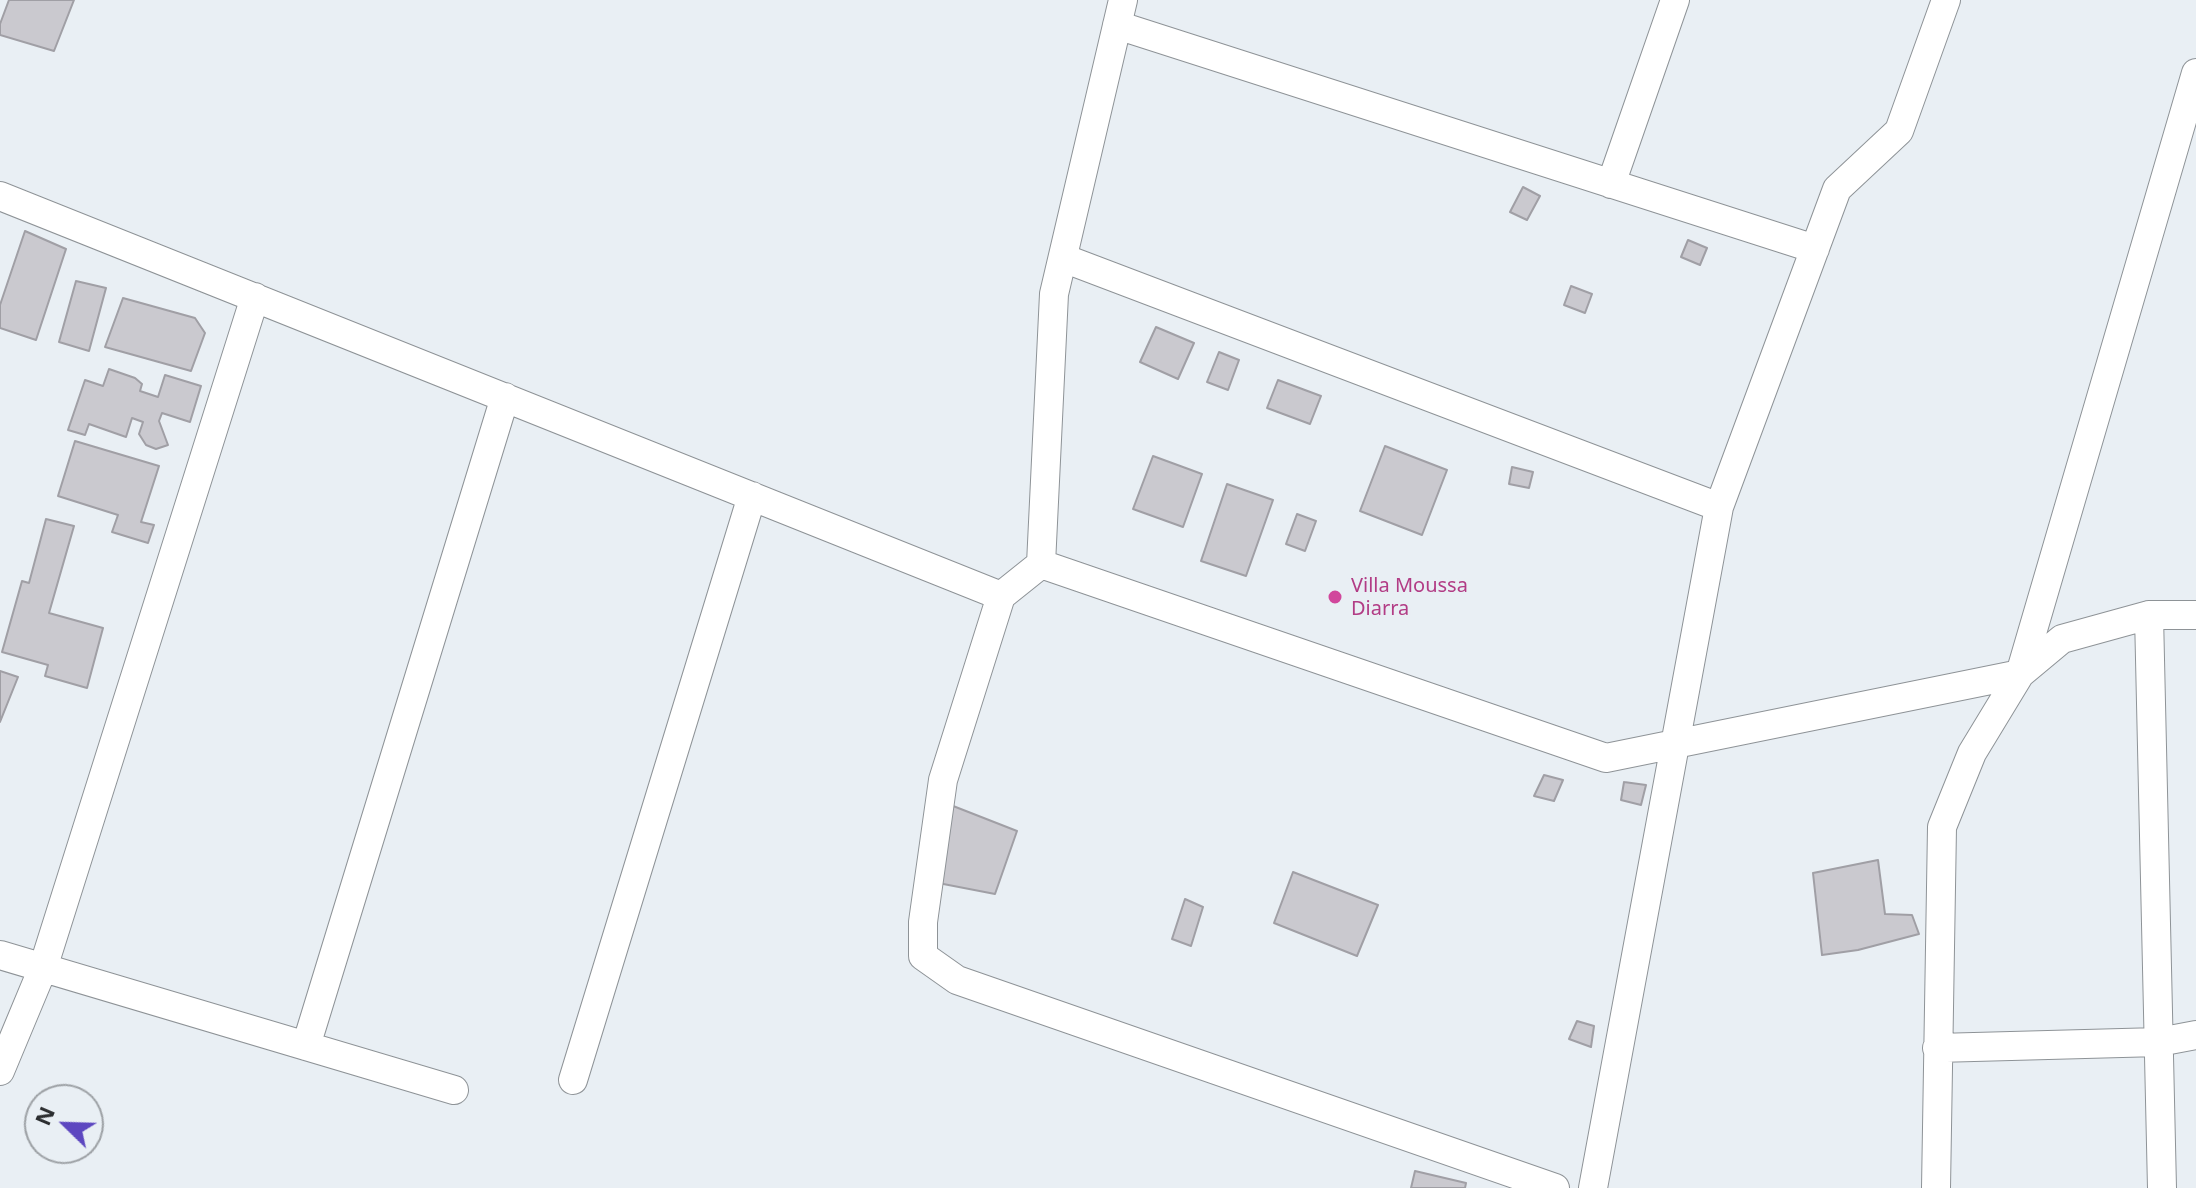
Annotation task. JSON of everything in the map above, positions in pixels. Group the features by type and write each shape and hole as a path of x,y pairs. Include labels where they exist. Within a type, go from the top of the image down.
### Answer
{"street":[{"path":"1611,184 1675,0"},
{"path":"1593,1188 1719,507 1837,189 1899,131 1946,0"},
{"path":"1555,1188 957,980 923,956 923,922 943,780 1001,596 1041,564 1054,294 1120,12 1611,184 1815,249"},
{"path":"1936,1188 1942,827 1972,753 2020,674 2194,86"},
{"path":"0,196 1001,596"},
{"path":"1063,258 1719,507"},
{"path":"0,1071 43,968 255,297"},
{"path":"306,1046 505,397"},
{"path":"573,1080 752,496"},
{"path":"1041,564 1606,758 2020,674 2062,639 2149,615 2196,615"},
{"path":"2149,615 2162,1188"},
{"path":"0,955 454,1090"},
{"path":"1937,1048 2159,1042 2196,1035"}],"building":[{"path":"9,0 74,0 54,51 0,35 0,24"},
{"path":"1523,187 1540,196 1527,220 1510,212"},
{"path":"25,231 66,249 36,340 0,328 0,305"},
{"path":"1688,240 1707,248 1700,265 1681,257"},
{"path":"76,281 106,288 89,351 59,342"},
{"path":"1571,286 1592,294 1585,313 1564,305"},
{"path":"123,298 195,318 205,333 191,371 105,347"},
{"path":"1156,327 1194,343 1178,379 1140,362"},
{"path":"1219,352 1239,360 1228,390 1207,382"},
{"path":"109,369 135,378 142,384 140,391 158,397 165,375 201,386 190,422 162,413 159,421 168,445 156,449 146,445 139,434 143,422 132,418 126,437 89,424 85,435 68,430 85,380 103,386"},
{"path":"1278,380 1321,396 1310,424 1267,408"},
{"path":"75,441 159,466 141,522 154,525 148,543 112,532 118,515 58,496"},
{"path":"1385,446 1447,470 1422,535 1360,511"},
{"path":"1153,456 1202,474 1183,527 1133,509"},
{"path":"1512,467 1533,472 1529,488 1509,484"},
{"path":"1227,484 1273,500 1246,576 1201,561"},
{"path":"1297,514 1316,521 1305,551 1286,544"},
{"path":"46,519 74,526 49,613 103,628 87,688 45,676 48,665 2,652 22,581 29,583"},
{"path":"0,671 18,677 0,722"},
{"path":"1544,775 1563,780 1554,801 1534,796"},
{"path":"1624,782 1646,785 1641,805 1621,800"},
{"path":"948,804 1017,831 995,894 933,882"},
{"path":"1878,860 1885,914 1912,915 1919,934 1858,950 1822,955 1813,873"},
{"path":"1293,872 1378,905 1357,956 1274,923"},
{"path":"1185,899 1203,907 1191,946 1172,939"},
{"path":"1577,1021 1594,1026 1591,1047 1569,1039"},
{"path":"1415,1171 1466,1183 1465,1188 1411,1188"}],"place":[{"name":"Villa Moussa Diarra","path":"1335,597"}]}
